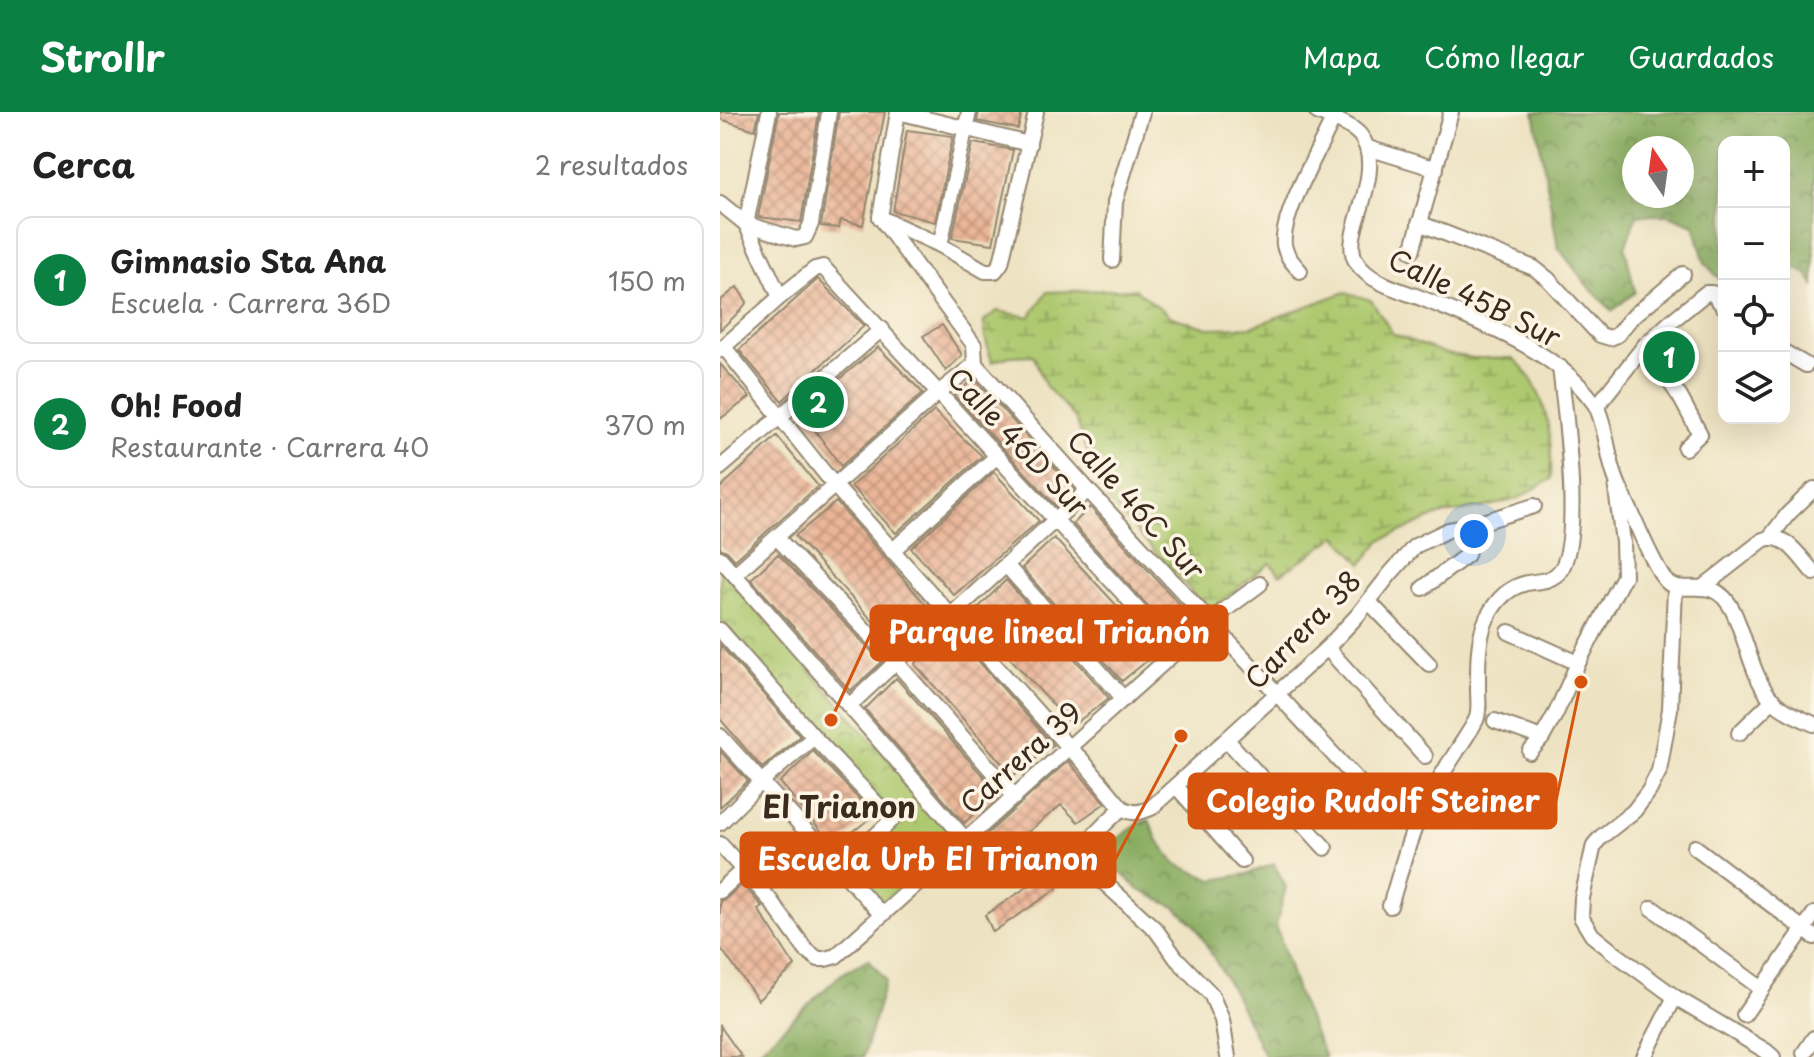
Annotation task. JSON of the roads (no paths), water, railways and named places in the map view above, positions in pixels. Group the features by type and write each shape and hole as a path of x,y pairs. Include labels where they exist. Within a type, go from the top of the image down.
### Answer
{"street":[{"path":"769,112 746,224 780,297 722,348 835,486 1122,808 1097,831 1081,851 1082,855 1088,869 1156,930 1176,958 1211,994 1222,1020 1228,1057"},
{"path":"720,203 746,224 796,239 805,237 811,224 829,112"},
{"path":"1029,144 898,112 880,217 940,245 985,271 995,271 1001,263 1029,144 1036,112"},
{"path":"940,245 969,112"},
{"path":"1112,260 1115,202 1142,112"},
{"path":"1317,112 1334,115 1358,133 1368,148 1436,169"},
{"path":"1412,251 1451,112"},
{"path":"1300,271 1288,258 1284,244 1286,219 1334,115"},
{"name":"Calle 45B Sur","path":"1368,148 1370,163 1352,245 1356,261 1363,270 1380,281 1535,350 1560,367 1597,406"},
{"name":"Calle 46C Sur","path":"880,217 974,345 975,364 1383,808"},
{"path":"1419,223 1534,268 1594,329 1610,338 1683,274"},
{"name":"Calle 46D Sur","path":"780,297 815,269 823,267 1176,651"},
{"path":"1530,752 1556,713 1578,663 1624,576 1614,473 1597,406 1645,345 1674,319 1706,293 1712,293 1718,300"},
{"path":"720,468 882,329"},
{"path":"1645,345 1680,397 1700,434 1685,448"},
{"path":"1790,356 1806,365"},
{"path":"735,574 938,393 975,364"},
{"path":"1390,906 1423,808 1478,717 1478,674 1486,620 1505,594 1517,586 1553,577 1567,559 1571,496 1560,367"},
{"path":"892,551 997,456"},
{"path":"1614,473 1664,578 1675,588 1712,588 1722,595 1733,611 1752,661 1773,700 1785,710 1814,724"},
{"path":"1703,587 1770,537 1814,489"},
{"path":"849,706 1088,490"},
{"name":"Carrera 38","path":"1122,808 1137,813 1144,811 1176,786 1327,648 1415,546 1448,530 1534,506"},
{"path":"1423,588 1467,555 1473,525"},
{"path":"1770,537 1785,541 1814,573"},
{"path":"777,538 896,662 1015,797"},
{"path":"720,558 966,840"},
{"path":"1006,565 1124,699"},
{"name":"Carrera 39","path":"743,870 812,956 825,959 836,956 1210,621 1260,584"},
{"path":"1675,588 1670,709 1659,771 1634,811 1594,845 1581,917 1592,935 1613,952 1675,997 1773,1057"},
{"path":"1369,602 1429,664"},
{"path":"720,630 892,820 840,869"},
{"path":"1509,632 1578,663"},
{"path":"1327,648 1425,756"},
{"path":"1739,733 1773,700"},
{"path":"1495,721 1542,738"},
{"path":"720,736 882,915"},
{"path":"720,823 761,782 814,737"},
{"path":"1227,740 1325,848"},
{"path":"1176,786 1242,861"},
{"path":"720,844 743,870 720,891"},
{"path":"1695,847 1809,933"},
{"path":"1652,908 1762,989"},
{"path":"1744,1015 1809,933 1814,914"},
{"path":"1644,1057 1675,997"},
{"path":"1804,1053 1814,1038"}],"place":[{"name":"Gimnasio Sta Ana","path":"1669,357"},
{"name":"Oh! Food","path":"818,402"},
{"name":"Colegio Rudolf Steiner","path":"1581,682"},
{"name":"Parque lineal Trianón","path":"831,720"},
{"name":"Escuela Urb El Trianon","path":"1181,736"}],"district":[{"name":"El Trianon","path":"839,805"}]}
